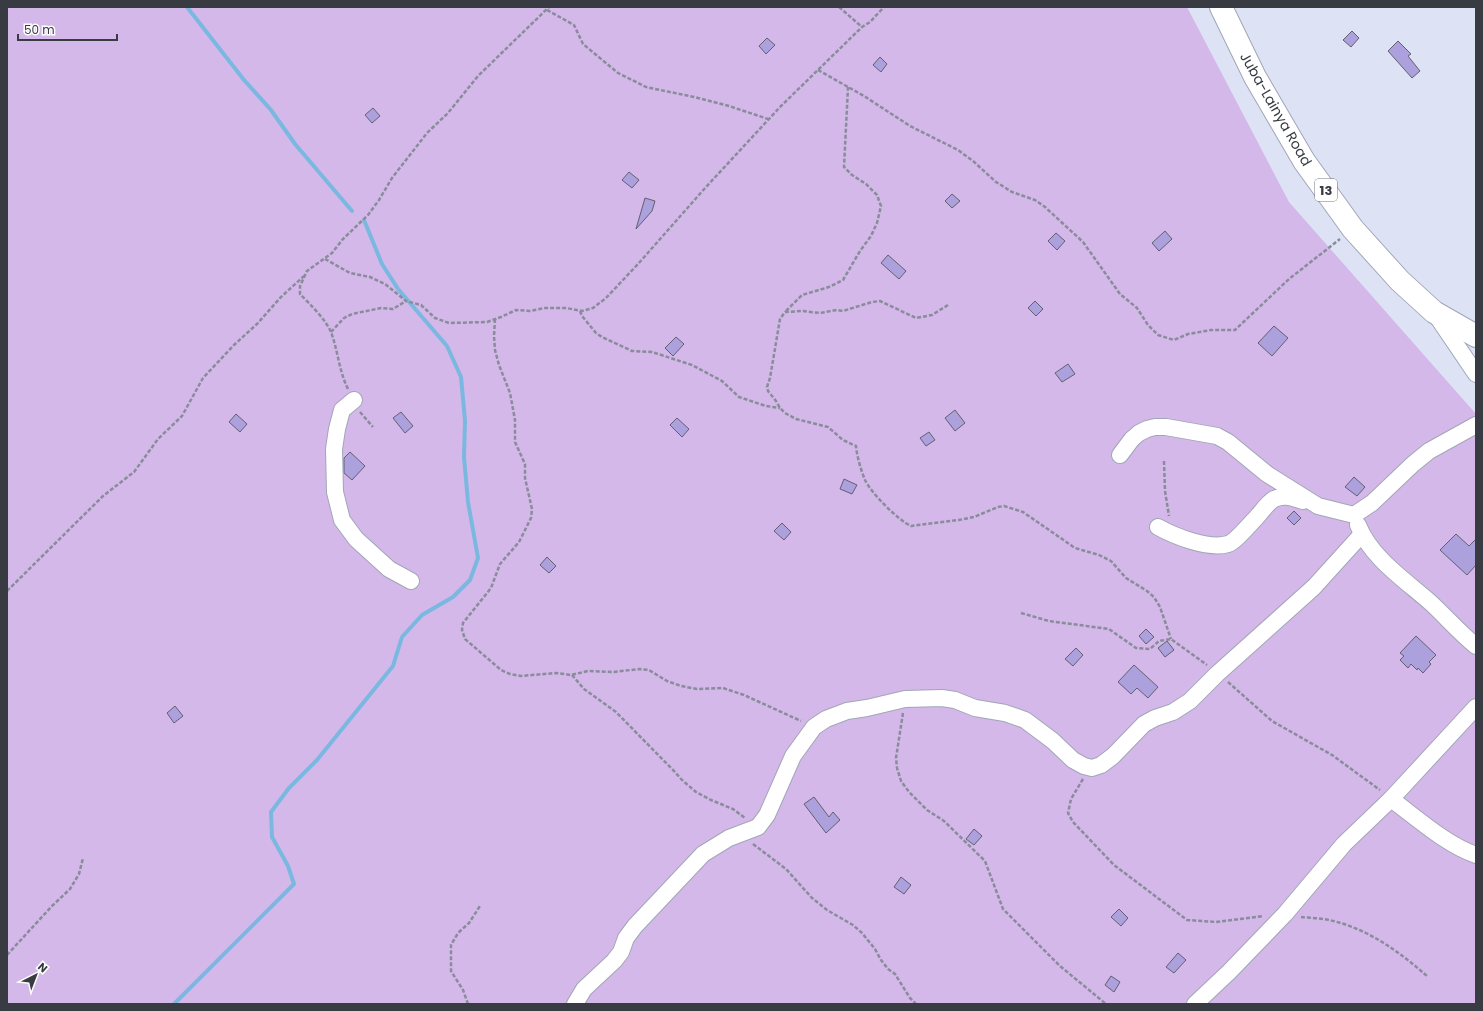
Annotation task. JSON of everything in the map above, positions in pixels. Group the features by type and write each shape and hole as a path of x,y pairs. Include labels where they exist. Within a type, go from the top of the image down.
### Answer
{"main road":[{"name":"Juba-Lainya Road","path":"1221,7 1255,77 1304,161 1353,229 1400,281 1434,312 1476,336"}],"street":[{"path":"1434,312 1476,374"},
{"path":"354,400 342,410 334,449 335,492 342,520 356,539 389,569 411,581"},
{"path":"1164,531 1200,544 1220,546 1230,544 1273,500 1286,496 1354,515 1372,503 1429,451 1476,425"},
{"path":"1120,455 1132,439 1139,433 1155,427 1166,427 1217,436 1228,442 1267,474 1318,506"},
{"path":"1354,515 1362,534 1382,560 1432,604 1476,646"},
{"path":"575,1004 584,989 621,952 626,938 635,926 703,854 728,838 758,826 767,815 793,756 814,727 826,719 847,711 905,699 942,698 956,700 975,708 1005,713 1025,720 1043,733 1073,760 1084,766 1092,768 1100,765 1113,756 1144,724 1155,718 1173,712 1190,701 1217,674 1314,587 1362,534"},
{"path":"1195,1004 1229,972 1285,914 1344,844 1391,799 1476,707"},
{"path":"1391,799 1428,827 1465,851 1476,855"}],"path":[{"path":"839,7 862,27"},
{"path":"325,259 350,273 370,277 385,284 406,301 421,305 435,318 449,323 470,324 487,322 516,310 530,311 545,308 566,308 580,310 594,308 606,298 768,119 884,7"},
{"path":"373,427 358,409 342,377 331,333 314,308 300,294 300,286 307,271 332,253 343,239 368,215 392,178 423,139 448,113 478,76 548,8 574,25 583,44 618,73 646,86 722,104 768,119"},
{"path":"811,77 819,69 910,126 958,150 973,161 996,182 1012,192 1035,200 1045,207 1083,242 1120,294 1137,308 1154,332 1166,338 1174,340 1188,334 1211,330 1235,330 1289,279 1353,229"},
{"path":"848,88 844,166 852,175 866,184 877,195 881,206 877,223 871,236 860,251 843,280 829,287 802,295 780,319 770,378 767,387 768,391 780,408 796,419 828,427 843,440 856,446 865,480 878,497 903,522 910,526 959,520 1004,506 1023,512 1074,548 1099,555 1111,561 1126,578 1140,586 1154,597 1160,607 1171,638 1238,690 1272,721 1332,755 1391,799"},
{"path":"7,591 103,496 134,472 158,439 182,416 203,378 234,345 257,324 281,297 305,275"},
{"path":"331,333 344,318 352,314 381,308 393,309 406,301"},
{"path":"785,312 790,310 820,313 837,310 843,311 880,301 916,318 932,315 948,305"},
{"path":"580,310 582,316 596,333 602,337 632,351 652,352 692,365 722,381 739,396 766,406 780,408"},
{"path":"495,319 495,350 510,393 515,420 515,442 525,464 525,478 532,509 531,518 519,542 500,564 491,588 463,623 462,630 464,639 501,670 521,676 556,673 571,675 588,671 614,672 639,669 649,670 667,681 681,686 697,690 723,688 744,695 814,727"},
{"path":"1164,461 1164,531"},
{"path":"1021,613 1048,621 1109,629 1136,648 1150,649 1159,641 1171,638"},
{"path":"571,675 584,689 616,712 682,780 696,792 733,809 758,826"},
{"path":"905,699 896,758 897,768 902,781 909,792 927,810 944,821 985,861 1003,909 1060,966 1106,1004"},
{"path":"1092,768 1076,788 1071,799 1068,813 1073,822 1114,865 1182,917 1191,921 1216,922 1285,914 1329,920 1361,931 1396,950 1428,977"},
{"path":"740,834 786,869 812,898 827,910 853,924 875,949 888,970 895,974 907,994 916,1004"},
{"path":"7,955 70,889 79,874 83,858"},
{"path":"468,1004 463,990 451,971 451,945 458,933 469,923 480,906"}],"shaded area":[{"path":"7,7 1187,7 1289,202 1476,414 1476,1004 7,1004"}],"building":[{"path":"1352,31 1359,38 1351,47 1343,40"},
{"path":"767,38 775,45 766,54 759,46"},
{"path":"1398,41 1411,54 1408,56 1420,71 1412,78 1388,51"},
{"path":"880,57 887,64 881,72 873,65"},
{"path":"373,108 380,116 372,123 365,115"},
{"path":"629,172 639,180 632,188 622,180"},
{"path":"952,194 960,201 952,208 945,201"},
{"path":"645,198 655,201 652,211 636,229"},
{"path":"1165,231 1172,239 1159,251 1152,243"},
{"path":"1056,233 1065,241 1057,250 1048,241"},
{"path":"888,255 906,271 899,279 881,263"},
{"path":"1035,301 1043,309 1036,316 1028,308"},
{"path":"1274,326 1288,338 1272,356 1258,343"},
{"path":"676,337 684,344 673,356 665,348"},
{"path":"1068,364 1075,374 1062,382 1055,373"},
{"path":"955,410 965,423 955,431 945,418"},
{"path":"401,412 413,426 405,433 393,418"},
{"path":"236,414 247,424 240,432 229,422"},
{"path":"677,418 689,429 682,437 670,425"},
{"path":"929,432 935,440 926,446 920,438"},
{"path":"350,452 365,466 352,480 344,473 344,458"},
{"path":"1354,477 1365,487 1357,496 1345,487"},
{"path":"844,479 857,485 852,494 840,489"},
{"path":"1294,511 1301,518 1294,525 1287,518"},
{"path":"782,523 791,532 784,540 774,531"},
{"path":"1456,534 1469,546 1476,539 1476,565 1467,575 1440,550"},
{"path":"547,557 556,566 549,573 540,565"},
{"path":"1146,629 1154,637 1146,644 1139,636"},
{"path":"1416,636 1436,655 1429,662 1431,664 1423,673 1411,664 1408,668 1400,660 1404,656 1400,653"},
{"path":"1167,641 1174,650 1165,657 1158,648"},
{"path":"1076,648 1083,655 1073,666 1065,659"},
{"path":"1134,665 1158,687 1148,698 1137,688 1131,694 1118,682"},
{"path":"175,706 183,716 174,723 167,713"},
{"path":"814,797 829,817 833,812 840,820 826,833 804,804"},
{"path":"974,829 982,836 974,845 966,839"},
{"path":"901,877 911,885 904,894 894,887"},
{"path":"1119,909 1128,918 1121,926 1111,917"},
{"path":"1178,953 1186,960 1174,973 1166,967"},
{"path":"1111,976 1120,982 1114,992 1105,985"}],"waterway":[{"path":"187,7 244,80 271,110 295,144 352,211"},
{"path":"174,1004 294,884 288,866 272,837 271,812 289,788 317,760 393,666 402,637 422,615 453,597 470,580 478,558 468,502 464,457 465,421 461,377 447,346 398,289 382,264 364,220"}]}
